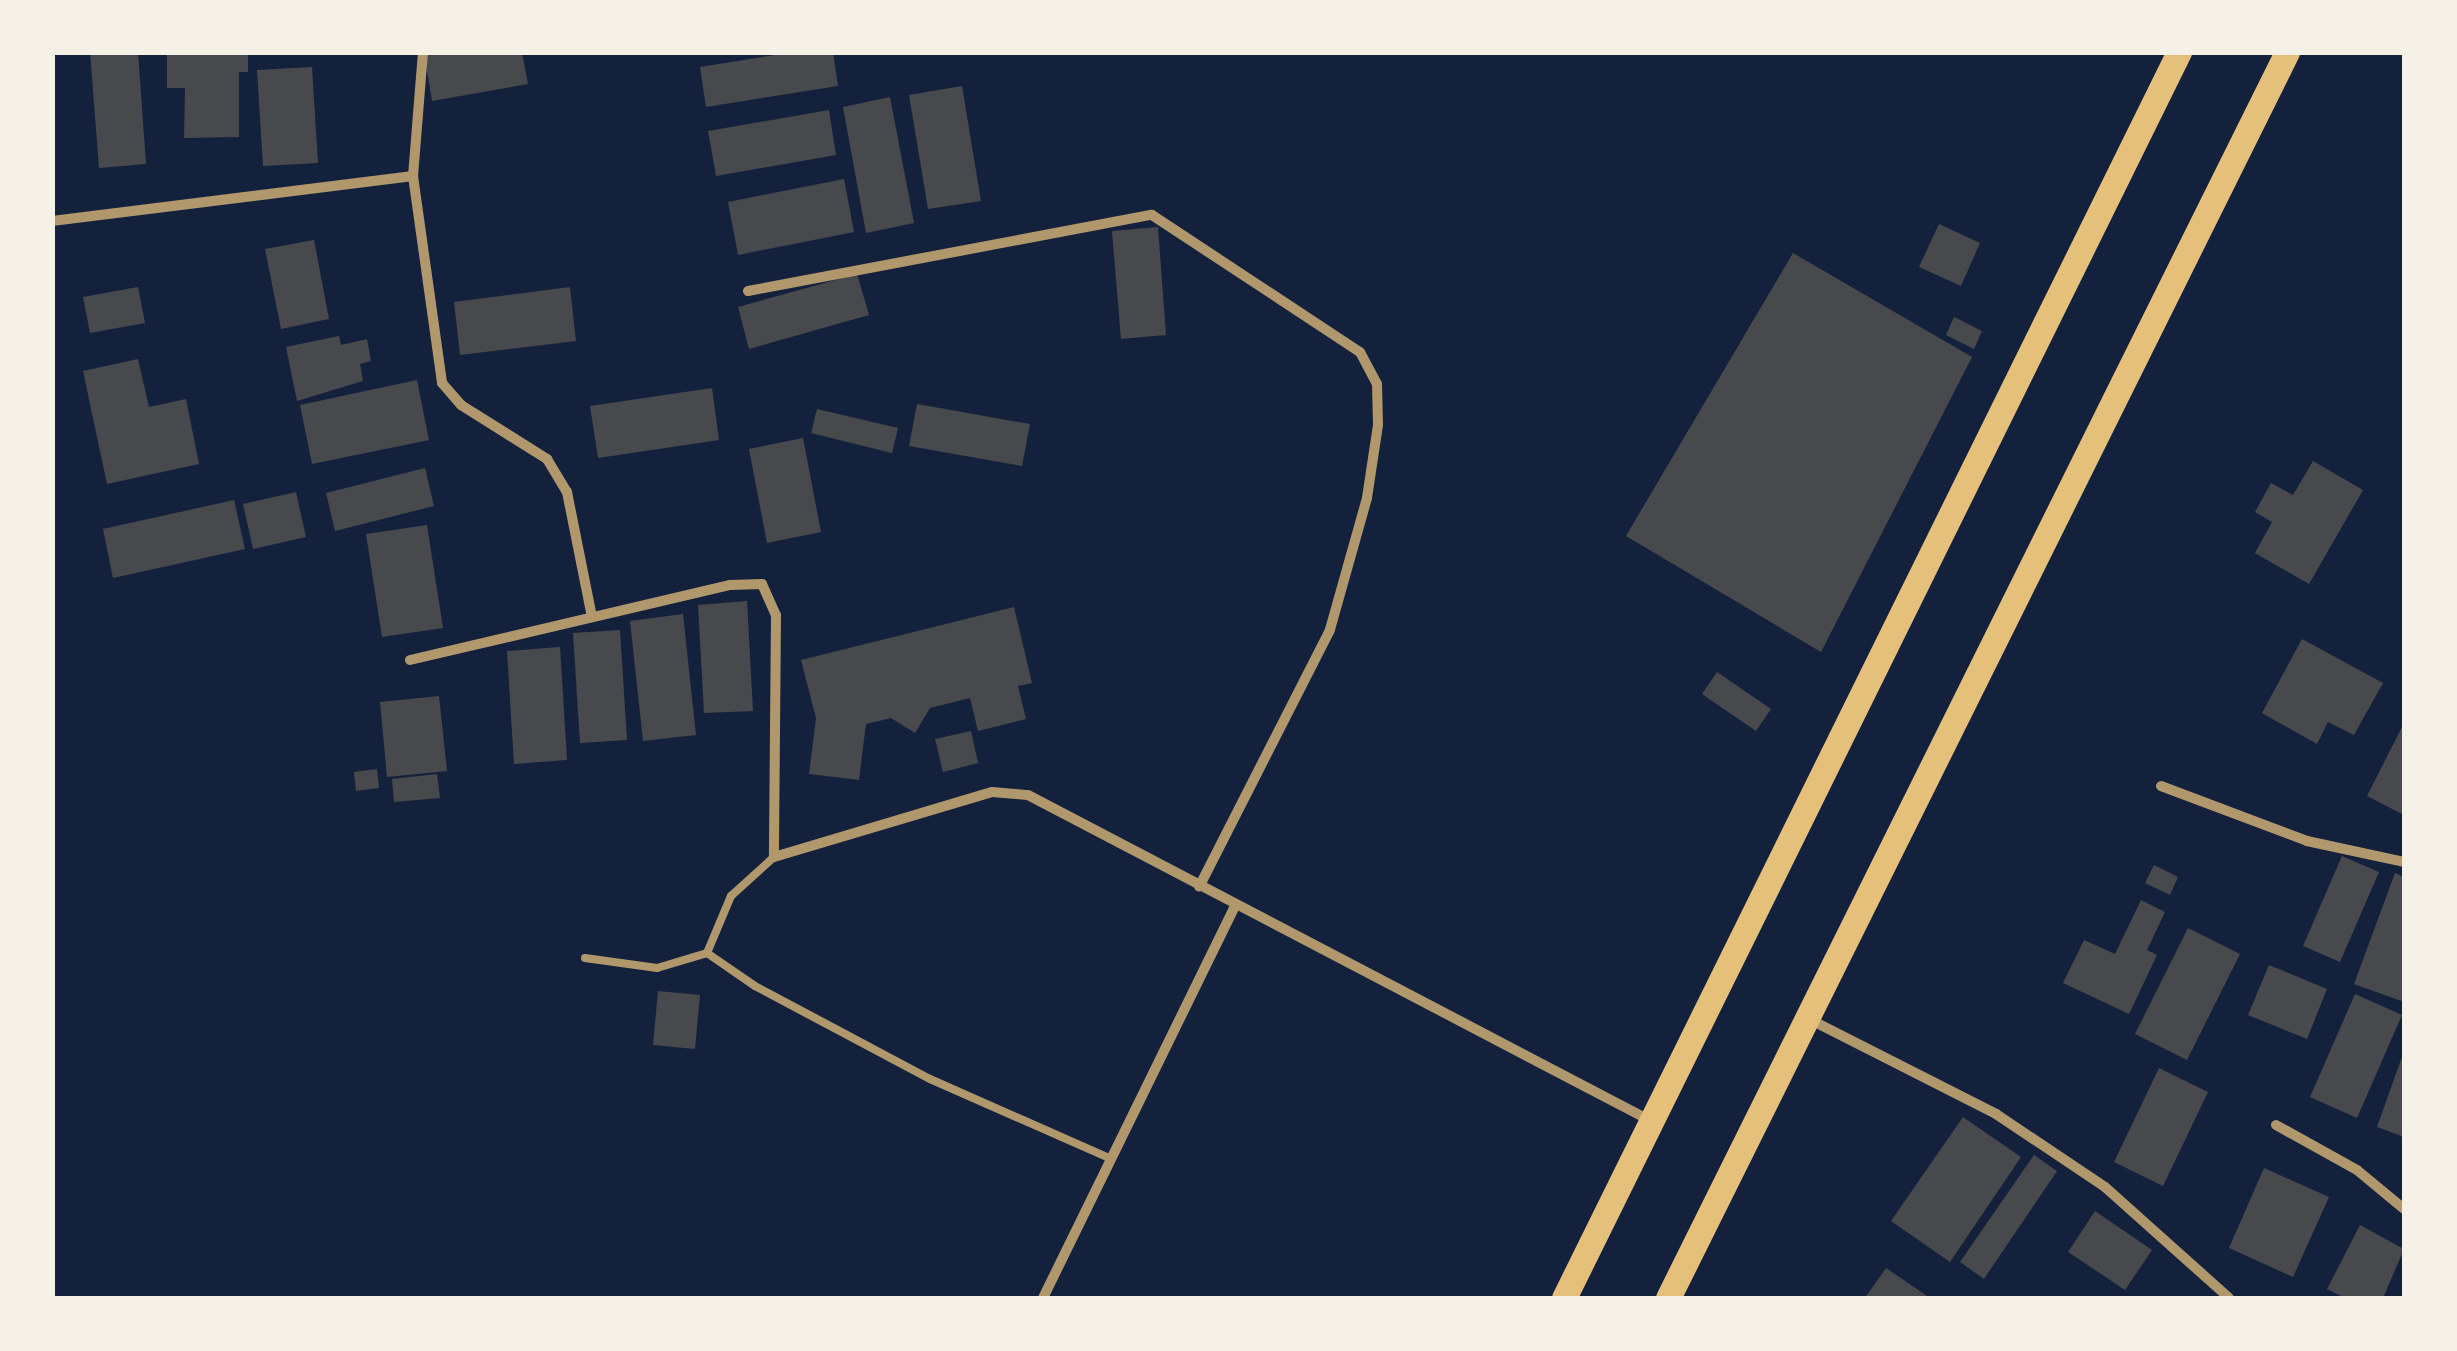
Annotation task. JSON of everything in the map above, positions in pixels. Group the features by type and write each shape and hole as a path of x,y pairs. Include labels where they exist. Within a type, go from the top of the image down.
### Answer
{"main road":[{"path":"1564,1298 2179,52"},
{"path":"1668,1298 2286,52"}],"street":[{"path":"423,52 413,176 442,383 461,405 547,460 567,492 592,617"},
{"path":"52,221 413,176"},
{"path":"748,291 1152,215 1360,352 1377,384 1378,425 1367,498 1330,630 1198,887"},
{"path":"410,660 730,585 762,584 771,593 774,857 992,792 1028,795 1069,814 1234,908 1652,1122"},
{"path":"2161,786 2306,841 2404,862"},
{"path":"1044,1298 1234,908"},
{"path":"1808,1018 1996,1114 2104,1187 2229,1298"},
{"path":"2276,1125 2357,1170 2404,1209"}],"lane":[{"path":"708,953 731,896 774,857"},
{"path":"584,958 657,968 708,953"},
{"path":"708,953 755,986 930,1080 1112,1159"}],"building":[{"path":"90,52 138,52 146,164 99,168"},
{"path":"167,52 248,52 248,72 239,72 239,137 184,138 185,88 167,88"},
{"path":"424,52 522,52 528,84 432,101"},
{"path":"794,52 833,52 838,86 706,107 700,67"},
{"path":"312,67 318,163 263,166 257,70"},
{"path":"962,86 981,201 928,209 909,95"},
{"path":"890,97 914,223 866,233 843,107"},
{"path":"829,110 836,155 716,176 708,131"},
{"path":"844,179 854,232 738,255 728,202"},
{"path":"1939,224 1980,243 1961,286 1919,267"},
{"path":"1158,227 1166,335 1121,339 1112,231"},
{"path":"314,240 329,319 281,329 265,249"},
{"path":"1793,253 1972,357 1821,652 1626,536"},
{"path":"857,274 869,315 749,349 738,307"},
{"path":"138,287 145,323 90,333 83,297"},
{"path":"570,287 576,341 460,355 454,302"},
{"path":"1954,317 1982,331 1974,349 1946,335"},
{"path":"339,336 341,345 367,339 371,361 360,364 363,381 297,401 286,347"},
{"path":"138,359 149,407 186,399 199,464 107,484 83,371"},
{"path":"417,380 429,440 312,464 300,405"},
{"path":"712,388 719,440 598,458 590,406"},
{"path":"917,404 1030,424 1022,466 909,446"},
{"path":"817,409 898,428 892,453 811,433"},
{"path":"803,438 821,532 767,543 749,449"},
{"path":"2313,461 2363,490 2309,584 2255,553 2272,522 2255,512 2271,483 2293,495"},
{"path":"425,468 434,506 335,531 326,493"},
{"path":"296,492 306,537 253,549 243,504"},
{"path":"234,500 245,549 113,578 103,529"},
{"path":"427,525 443,628 382,637 366,534"},
{"path":"747,601 753,711 704,713 698,605"},
{"path":"1014,607 1032,683 1018,686 1026,719 978,731 970,698 930,708 915,733 891,718 866,724 859,780 809,774 816,718 801,660"},
{"path":"683,614 696,735 643,741 630,621"},
{"path":"620,630 627,740 580,743 573,633"},
{"path":"2302,639 2383,683 2354,735 2328,722 2317,744 2262,713"},
{"path":"560,647 567,760 514,764 507,651"},
{"path":"1717,672 1771,709 1756,731 1702,694"},
{"path":"439,696 447,771 387,777 380,702"},
{"path":"2404,723 2404,815 2367,796"},
{"path":"971,731 978,763 943,772 935,739"},
{"path":"377,769 379,788 356,791 354,772"},
{"path":"437,774 440,798 394,802 392,779"},
{"path":"2342,856 2379,872 2340,962 2303,946"},
{"path":"2154,865 2178,877 2170,895 2145,883"},
{"path":"2395,873 2404,877 2404,1002 2354,984"},
{"path":"2141,900 2165,912 2147,950 2157,955 2129,1014 2063,983 2084,940 2115,954"},
{"path":"2188,928 2240,954 2187,1060 2135,1034"},
{"path":"2269,965 2327,989 2307,1039 2248,1015"},
{"path":"658,991 700,995 695,1049 653,1045"},
{"path":"2355,994 2402,1015 2357,1118 2310,1097"},
{"path":"2404,1051 2404,1137 2377,1127"},
{"path":"2159,1068 2208,1092 2163,1186 2114,1162"},
{"path":"1963,1117 2021,1157 1950,1262 1891,1221"},
{"path":"2034,1155 2057,1171 1984,1279 1960,1262"},
{"path":"2264,1168 2329,1197 2293,1277 2229,1248"},
{"path":"2095,1211 2152,1250 2125,1290 2068,1252"},
{"path":"2360,1225 2404,1249 2383,1298 2345,1298 2327,1289"},
{"path":"1886,1268 1930,1298 1865,1298"}]}
